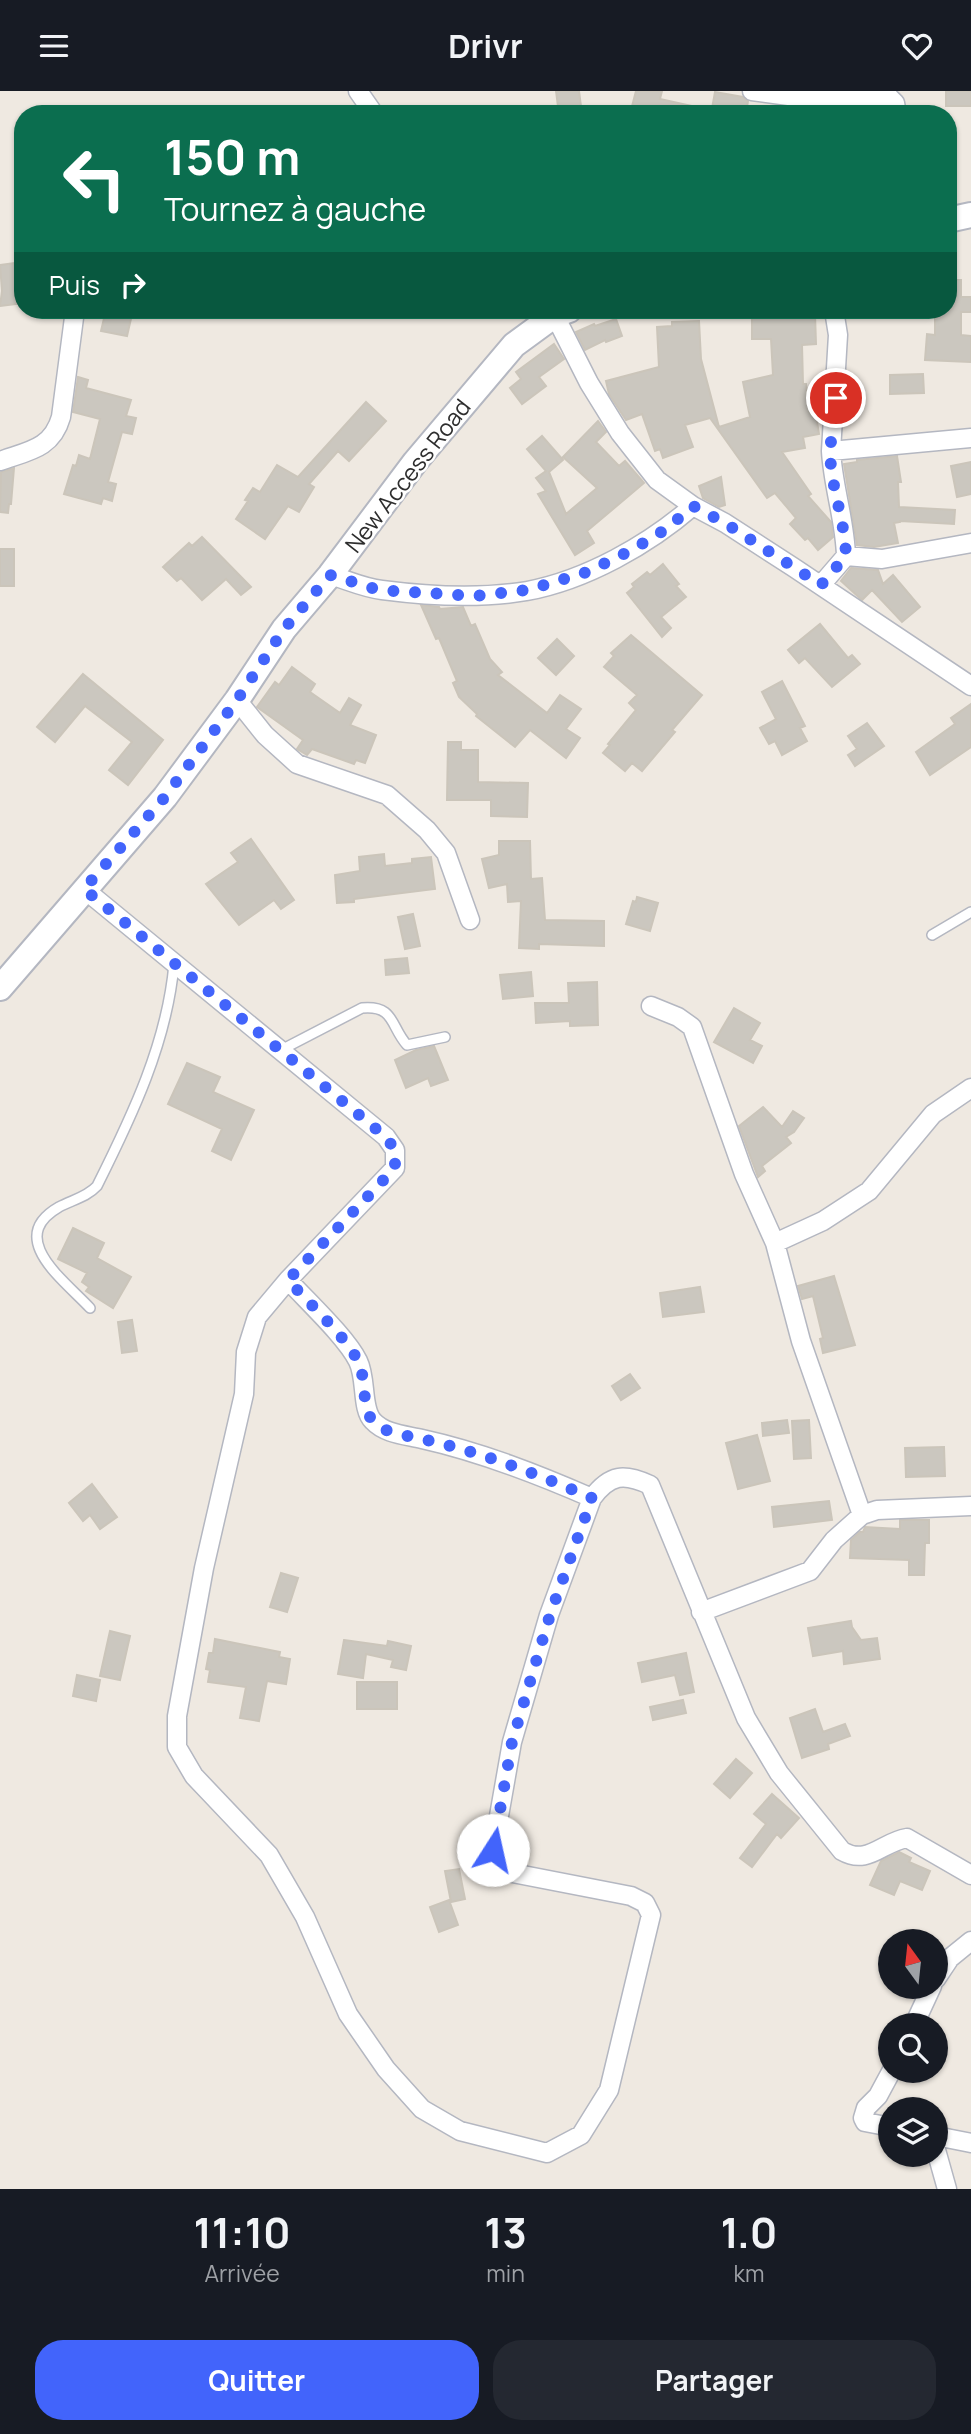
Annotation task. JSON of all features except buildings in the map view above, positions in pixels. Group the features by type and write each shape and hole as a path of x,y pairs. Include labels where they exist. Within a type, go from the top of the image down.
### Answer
{"main road":[{"name":"New Access Road","path":"0,988 165,797 237,700 284,629 330,575 415,463 514,345 548,319"}],"street":[{"path":"752,91 796,96 890,98 895,105"},
{"path":"0,461 48,442 57,432 74,319"},
{"path":"562,319 589,383 626,442 657,480 693,506 725,523 821,585 971,686"},
{"path":"821,585 846,556 845,531 832,473 831,451 838,335 835,319"},
{"path":"831,451 971,438"},
{"path":"330,575 379,590 475,596 528,590 587,572 632,550 666,529 693,506"},
{"path":"846,556 882,559 971,543"},
{"path":"237,700 265,735 298,764 387,795 428,830 446,853 470,920"},
{"path":"84,889 386,1137 395,1150 395,1168 288,1280 257,1317 246,1352 244,1394 205,1568 177,1716 177,1747 194,1776 269,1855 305,1917 348,2014 386,2069 422,2109 460,2131 547,2153 581,2135 609,2090 651,1915 645,1903 631,1896 502,1871 494,1864 493,1850 512,1742 550,1615 592,1498 602,1485 616,1477 632,1477 650,1485 746,1718 779,1773 842,1851 852,1857 865,1856 907,1838 971,1875"},
{"path":"651,1006 678,1017 692,1027 744,1174 775,1244 801,1341 862,1515"},
{"path":"775,1244 823,1221 869,1191 933,1114 971,1088"},
{"path":"288,1280 357,1359 364,1376 370,1419 382,1430 461,1448 592,1498"},
{"path":"701,1612 810,1571 834,1541 862,1515 877,1510 971,1506"},
{"path":"948,1961 971,1941"},
{"path":"878,2124 865,2122 863,2118 866,2108 878,2096 885,2083"},
{"path":"948,2138 971,2143"},
{"path":"941,2167 947,2189"}],"lane":[{"path":"932,935 971,912"},
{"path":"90,1308 44,1259 36,1244 35,1231 46,1217 59,1207 97,1186 121,1137 163,1029 171,998 174,962"},
{"path":"281,1050 362,1008 374,1007 387,1012 407,1045 445,1037"}],"route":[{"path":"493,1850 512,1742 550,1615 592,1498 461,1448 382,1430 370,1419 364,1376 357,1359 288,1280 342,1227 395,1168 395,1150 386,1137 84,889 165,797 237,700 284,629 330,575 379,590 475,596 528,590 587,572 632,550 666,529 693,506 725,523 821,585 846,556 845,531 832,473 831,451 836,398"}]}
